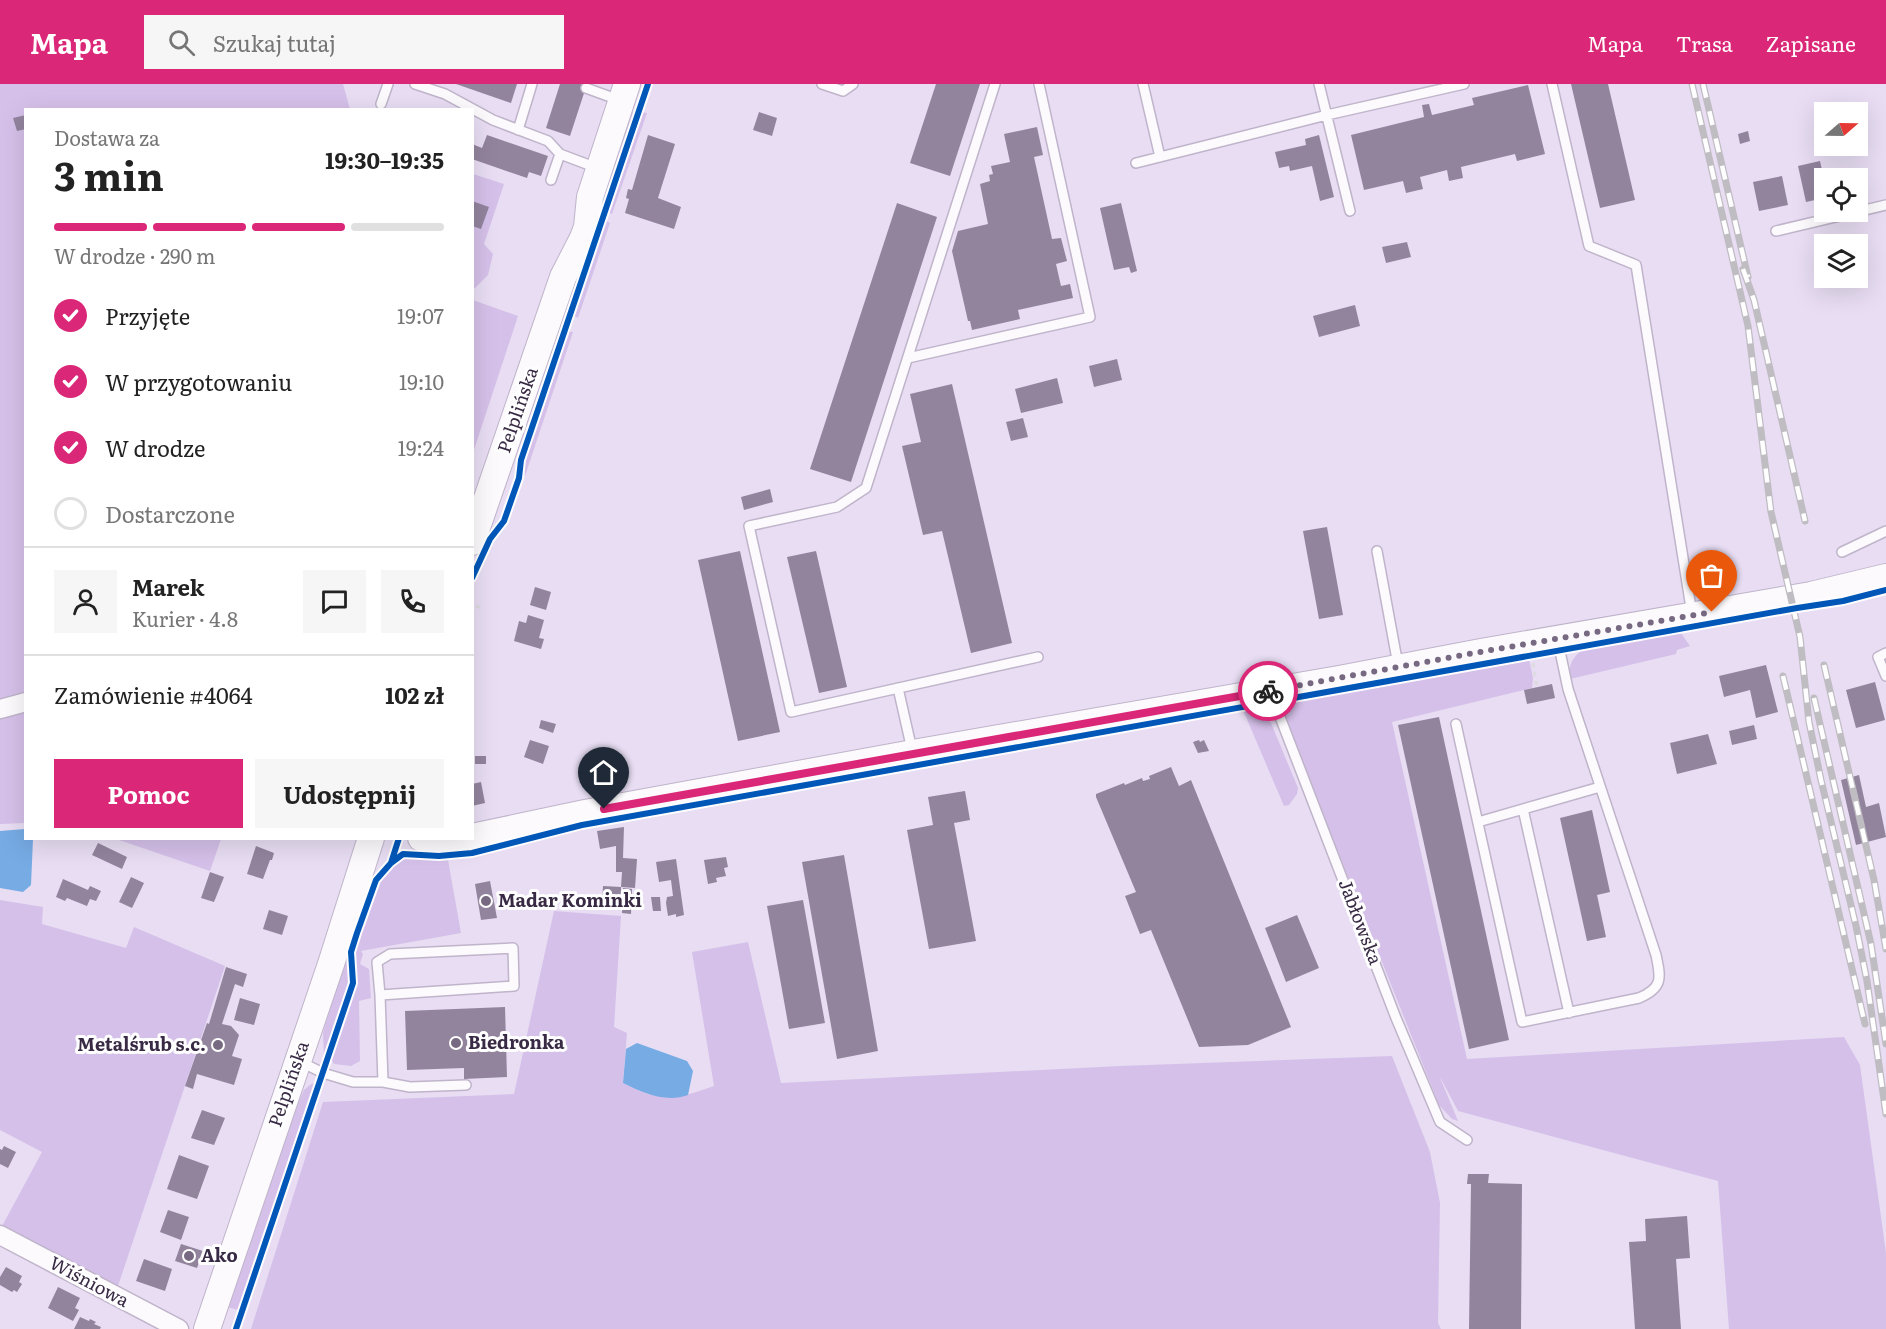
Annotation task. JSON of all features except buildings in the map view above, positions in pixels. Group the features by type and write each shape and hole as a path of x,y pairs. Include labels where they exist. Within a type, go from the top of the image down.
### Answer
{"main road":[{"name":"Pelplińska","path":"474,536 563,277 566,245 590,197 624,92"},
{"path":"474,837 585,813 913,753 1811,595 1886,578"},
{"name":"Pelplińska","path":"207,1329 331,964 370,840"}],"street":[{"path":"0,709 24,703"},
{"name":"Wiśniowa","path":"0,1235 179,1329"}],"lane":[{"path":"381,104 388,84"},
{"path":"416,84 445,94 471,108"},
{"path":"518,130 532,84"},
{"path":"822,84 843,91 853,84"},
{"path":"995,84 866,488 837,507 749,526 791,712 1038,657"},
{"path":"908,358 1090,317 1039,84"},
{"path":"1143,84 1160,157"},
{"path":"1319,84 1350,212"},
{"path":"1137,163 1327,115 1464,84"},
{"path":"1552,84 1589,246 1636,265 1692,615"},
{"path":"586,88 624,92"},
{"path":"474,110 493,120 548,141 560,154 600,169"},
{"path":"551,180 560,154"},
{"path":"1776,231 1886,205"},
{"path":"1842,552 1886,531"},
{"path":"1377,550 1398,667"},
{"path":"1456,724 1522,1022 1639,998 1650,993 1658,985 1660,976 1656,956 1568,689 1558,639"},
{"path":"1886,653 1878,657 1886,676"},
{"path":"898,688 913,753"},
{"name":"Jabłowska","path":"1270,690 1396,1018 1440,1122 1467,1140"},
{"path":"1478,822 1600,787"},
{"path":"1523,809 1569,1012"},
{"path":"380,994 514,986 513,948 390,954 377,962 383,1082"},
{"path":"297,1060 323,1073 353,1082 383,1082 410,1087 466,1085"}],"path":[{"path":"476,606 482,608"},
{"path":"1531,656 1537,688"}],"shaded area":[{"path":"0,84 343,84 350,108 24,108 24,694 0,700"},
{"path":"637,111 603,211 600,208 630,113"},
{"path":"642,112 647,113 612,214 607,212"},
{"path":"474,174 504,184 484,244 493,254 488,275 474,289"},
{"path":"607,221 610,223 578,318 573,312 604,223"},
{"path":"474,301 518,316 474,450"},
{"path":"566,331 573,332 525,476 523,462"},
{"path":"1681,633 1690,646 1677,650 1676,654 1570,679 1572,663 1582,650"},
{"path":"1529,659 1533,678 1532,688 1392,722 1467,1059 1844,1037 1860,1065 1886,1253 1886,1329 1729,1329 1718,1181 1458,1111 1439,1075 1458,1121 1452,1119 1439,1105 1286,721 1285,711 1291,702"},
{"path":"1256,708 1271,723 1298,788 1297,794 1289,805 1284,806 1243,710"},
{"path":"24,710 24,823 0,824 0,717"},
{"path":"119,840 221,840 210,871"},
{"path":"410,857 448,860 461,933 361,951 363,954 360,964 369,969 371,998 359,1001 360,1061 351,1066 334,1064 331,1059 357,979 354,952 376,884 390,866 401,859"},
{"path":"0,900 43,907 42,924 126,948 134,927 225,966 117,1289 1,1228 42,1152 0,1130"},
{"path":"554,911 621,916 614,1027 627,1033 623,1083 648,1094 659,1096 678,1096 714,1086 692,952 748,942 781,1083 1120,1066 1392,1056 1430,1152 1440,1203 1438,1323 1441,1329 251,1329 323,1102 514,1094"},
{"path":"350,940 352,940 350,981 324,1058 323,1033"},
{"path":"316,1083 239,1310 226,1307 270,1167 304,1090"}],"water":[{"path":"24,829 24,840 33,840 31,885 23,892 0,888 0,831"},
{"path":"637,1043 687,1061 693,1071 688,1095 663,1097 623,1083 626,1049"}],"railway":[{"path":"1692,84 1748,326 1771,512 1800,637 1809,722 1867,981 1886,1114"},
{"path":"1703,84 1748,277"},
{"path":"1743,269 1754,300 1805,521"},
{"path":"1824,665 1874,880 1886,949"},
{"path":"1783,676 1865,1024"},
{"path":"1814,698 1871,944 1886,1044"}],"cycle path":[{"path":"474,574 490,539 504,521 519,478 521,460 648,84"},
{"path":"391,863 403,854 439,856 472,853 582,825 1843,601 1886,590"},
{"path":"236,1329 353,983 351,952 357,933 376,880 391,863 398,840"}],"way so far":[{"path":"1268,691 1712,612"}],"place":[{"name":"Madar Kominki","path":"486,901"},
{"name":"Biedronka","path":"456,1043"},
{"name":"Metalśrub s.c.","path":"218,1045"},
{"name":"Ako","path":"189,1256"}],"route":[{"path":"604,809 1268,691"}]}
